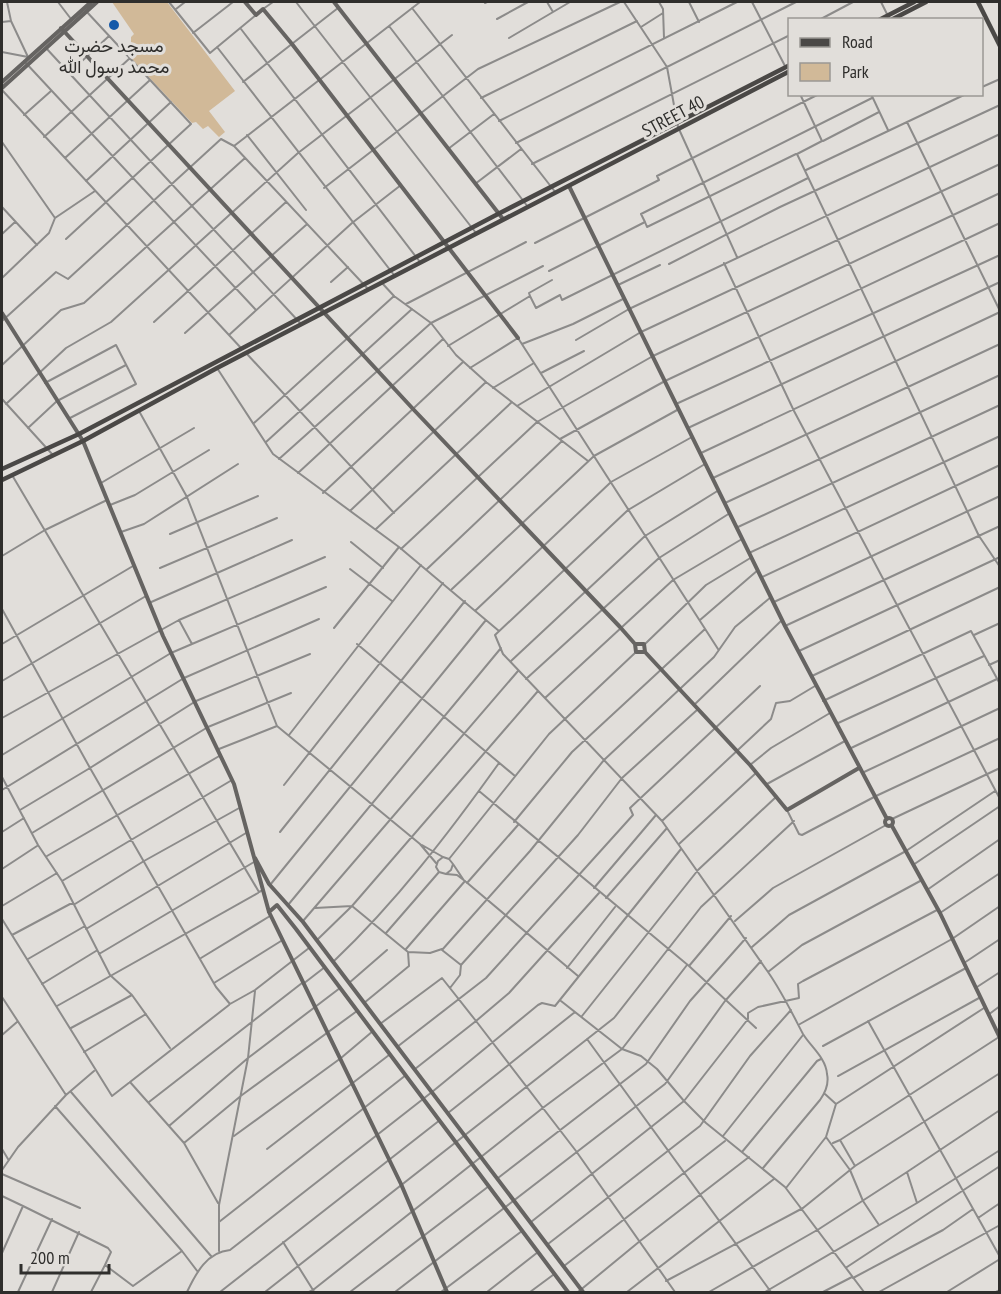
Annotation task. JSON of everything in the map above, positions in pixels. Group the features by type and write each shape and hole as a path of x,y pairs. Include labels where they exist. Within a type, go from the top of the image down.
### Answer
{"main road":[{"path":"2,89 28,61 91,2"},
{"path":"62,30 71,19 97,2"},
{"path":"245,2 256,15 263,9 292,44 518,338"},
{"path":"334,2 503,219"},
{"path":"890,18 914,2"},
{"path":"890,18 926,2"},
{"path":"981,3 999,46"},
{"path":"62,30 324,313 348,336 414,410 620,627 635,644 636,652 645,652"},
{"path":"2,82 28,61"},
{"name":"STREET 40","path":"393,274 421,263 569,186 677,125 788,70"},
{"path":"2,480 83,441 324,313 367,287 382,283 417,258 471,228 677,125"},
{"path":"569,186 785,626 859,768 889,819 889,826 906,851 939,911 999,1037"},
{"path":"2,469 79,434 241,348 393,274"},
{"path":"2,314 3,319 23,345 83,441 160,629 232,780 241,807 260,891 281,941 329,1033 389,1158 435,1263 444,1292"},
{"path":"635,644 644,644 645,652 750,765 787,810 859,768"},
{"path":"251,853 270,885 317,940 548,1244 581,1292"},
{"path":"270,914 277,905 407,1075 568,1293"}],"street":[{"path":"7,2 11,21 28,61 92,134 256,310"},
{"path":"58,2 71,19"},
{"path":"169,2 210,53 256,15"},
{"path":"175,9 185,2"},
{"path":"193,33 232,2"},
{"path":"263,9 273,2"},
{"path":"296,2 476,233"},
{"path":"234,146 420,2"},
{"path":"497,19 528,2"},
{"path":"547,2 554,12"},
{"path":"509,38 570,2"},
{"path":"324,188 478,69 622,2 667,67 677,125 737,257"},
{"path":"659,2 663,13 664,38"},
{"path":"689,2 699,22"},
{"path":"722,2 726,8"},
{"path":"499,121 737,2"},
{"path":"752,2 788,68"},
{"path":"516,143 796,2"},
{"path":"823,18 853,2"},
{"path":"881,2 890,18"},
{"path":"243,82 339,8"},
{"path":"411,8 556,193"},
{"path":"66,239 191,124 84,10"},
{"path":"641,27 663,13"},
{"path":"2,22 11,21"},
{"path":"481,98 637,21"},
{"path":"388,25 528,207"},
{"path":"241,29 421,263"},
{"path":"6,404 66,348 111,322 298,153 452,35"},
{"path":"69,73 109,36"},
{"path":"532,164 788,36"},
{"path":"44,46 301,325"},
{"path":"217,48 393,274"},
{"path":"2,52 28,61"},
{"path":"45,136 130,58"},
{"path":"983,86 999,79"},
{"path":"65,158 150,80"},
{"path":"2,89 394,513"},
{"path":"24,115 52,90"},
{"path":"801,96 822,141"},
{"path":"535,243 659,180 657,176 815,96"},
{"path":"879,112 647,228 641,214 871,96 879,112 888,130"},
{"path":"804,170 962,96"},
{"path":"86,181 171,102"},
{"path":"669,264 999,105"},
{"path":"448,149 494,114"},
{"path":"700,453 794,411 999,311 907,122"},
{"path":"576,340 629,309 999,134"},
{"path":"247,135 306,210"},
{"path":"3,319 57,272 68,279 221,139 234,146 367,287"},
{"path":"2,142 55,218"},
{"path":"475,184 521,149"},
{"path":"797,154 979,536 989,555 998,558"},
{"path":"2,365 62,310 84,303 245,159"},
{"path":"517,406 641,332 999,164"},
{"path":"552,280 529,292 536,308 560,296 562,300 808,178"},
{"path":"229,335 352,223 401,185"},
{"path":"2,278 50,233 55,218 95,191"},
{"path":"334,628 400,548 537,422 652,356 999,193"},
{"path":"154,322 286,202"},
{"path":"2,207 37,245"},
{"path":"2,234 15,221"},
{"path":"549,271 645,222"},
{"path":"426,569 561,440 577,430 665,381 999,223"},
{"path":"185,333 307,224"},
{"path":"406,304 526,242"},
{"path":"451,589 594,456 678,407 999,255"},
{"path":"724,263 794,411 999,799"},
{"path":"618,285 660,265"},
{"path":"279,459 431,323 543,266"},
{"path":"332,282 348,267"},
{"path":"688,428 999,282"},
{"path":"382,283 394,296 431,323 448,346 486,382 588,461"},
{"path":"254,424 394,296"},
{"path":"448,346 530,296"},
{"path":"522,344 573,324 624,299"},
{"path":"266,442 413,309"},
{"path":"470,368 518,338 718,649"},
{"path":"297,473 443,339"},
{"path":"713,478 999,344"},
{"path":"45,383 116,345 136,384 68,419"},
{"path":"541,373 584,351"},
{"path":"323,493 463,362"},
{"path":"493,388 535,363"},
{"path":"28,428 57,401 126,365"},
{"path":"217,368 279,459 400,548 500,631"},
{"path":"725,503 999,375"},
{"path":"350,511 486,382"},
{"path":"2,399 52,454"},
{"path":"376,530 512,402"},
{"path":"737,528 999,405"},
{"path":"139,411 187,497 198,522 277,726 420,844 436,863 439,872"},
{"path":"100,483 194,428"},
{"path":"644,644 706,585 751,555 999,436"},
{"path":"476,610 611,482 692,437"},
{"path":"2,556 45,530 108,502 135,495 209,450"},
{"path":"121,532 144,524 238,464"},
{"path":"706,464 628,510 495,635 501,648 518,671 662,821 735,921 821,1059 828,1076 824,1094 762,1169"},
{"path":"762,577 999,465"},
{"path":"12,474 130,678 260,891 187,935 110,975 57,1006"},
{"path":"510,662 645,536 718,490"},
{"path":"171,534 258,496"},
{"path":"315,908 352,906 407,951 430,952 443,949 604,760 679,690 718,649 735,627 772,600 999,496"},
{"path":"526,679 659,558 730,513"},
{"path":"160,568 277,518"},
{"path":"785,626 999,526"},
{"path":"544,698 673,580 742,538"},
{"path":"149,603 292,540"},
{"path":"351,542 383,567"},
{"path":"2,718 160,629 325,557"},
{"path":"998,558 999,567"},
{"path":"799,651 998,558"},
{"path":"2,644 135,565"},
{"path":"289,735 357,644 421,565"},
{"path":"350,569 392,601"},
{"path":"700,620 758,570"},
{"path":"284,785 443,583"},
{"path":"2,755 171,653 326,587"},
{"path":"812,676 999,587"},
{"path":"2,681 146,596"},
{"path":"280,832 465,601"},
{"path":"2,609 200,959 230,1004"},
{"path":"2,790 184,678 320,619"},
{"path":"450,988 460,975 461,965 557,858 622,778 782,619"},
{"path":"179,620 192,644"},
{"path":"270,885 486,620"},
{"path":"974,635 999,623"},
{"path":"514,822 585,740 705,629"},
{"path":"823,701 971,631 999,684"},
{"path":"357,644 515,776"},
{"path":"288,905 501,648"},
{"path":"449,859 549,734 636,652"},
{"path":"20,810 196,701 310,654"},
{"path":"836,724 984,656"},
{"path":"989,665 999,660"},
{"path":"303,922 518,671"},
{"path":"849,749 997,679"},
{"path":"397,1047 486,978 633,815 630,808 760,686"},
{"path":"662,821 771,719 776,703 790,701 817,686"},
{"path":"317,940 352,906 537,691"},
{"path":"32,833 208,727 291,693"},
{"path":"862,773 999,708"},
{"path":"750,765 771,748 830,713"},
{"path":"219,750 277,726"},
{"path":"787,810 799,834 802,835 876,796 999,738"},
{"path":"767,784 845,741"},
{"path":"47,857 221,755"},
{"path":"333,962 372,923 434,851 499,763"},
{"path":"889,819 999,768"},
{"path":"679,844 756,773"},
{"path":"2,777 38,845 75,904 97,953 110,975 132,995 171,1049"},
{"path":"62,881 232,780"},
{"path":"752,947 789,915 906,851 995,790"},
{"path":"479,791 615,907 708,982 756,1028"},
{"path":"581,1017 698,870 776,797"},
{"path":"913,865 999,806"},
{"path":"12,935 70,904 75,904 144,861 241,807"},
{"path":"594,888 657,815"},
{"path":"2,832 24,818"},
{"path":"265,1293 614,1018 668,948 715,894 794,821"},
{"path":"364,1003 409,966 407,951 518,825"},
{"path":"735,921 773,888 889,826"},
{"path":"606,898 667,828"},
{"path":"27,960 86,928 247,832"},
{"path":"927,890 999,839"},
{"path":"420,844 449,859 466,882"},
{"path":"2,869 38,845"},
{"path":"187,1293 198,1272 212,1256 219,1251 230,1250 376,1133 432,1092 538,1005 547,1003 554,1006 682,848"},
{"path":"436,863 443,857"},
{"path":"42,984 254,862"},
{"path":"446,874 451,870 453,864"},
{"path":"439,872 457,875 578,976"},
{"path":"385,934 439,872"},
{"path":"2,906 57,873"},
{"path":"531,1222 684,1101 748,1019 748,1013 754,1009 799,998 798,984 939,911 999,873"},
{"path":"768,972 802,945 922,880"},
{"path":"415,1070 509,993 599,892"},
{"path":"800,1024 952,939 999,906"},
{"path":"567,968 615,907"},
{"path":"200,959 270,914"},
{"path":"309,1293 544,1107 622,1049 688,965 731,916"},
{"path":"2,919 71,1028 94,1071 112,1096 230,1004 255,990 309,947"},
{"path":"498,1178 648,1061 690,1001 746,938"},
{"path":"823,1046 965,965 999,939"},
{"path":"214,983 281,941"},
{"path":"443,949 461,965"},
{"path":"349,983 387,950"},
{"path":"395,1293 576,1151 636,1107 667,1080 726,1000 760,961"},
{"path":"149,1102 325,967"},
{"path":"975,989 999,972"},
{"path":"380,1024 442,978 544,1107 675,1293"},
{"path":"169,1126 248,1058 340,988"},
{"path":"219,1251 219,1205 242,1095 255,990"},
{"path":"71,1028 132,995"},
{"path":"2,997 66,1095"},
{"path":"838,1076 979,998"},
{"path":"560,1000 622,1049 634,1052 648,1061 704,1121 786,1188 819,1229 863,1293"},
{"path":"988,1015 999,1006"},
{"path":"786,1188 826,1137 836,1104 984,1008"},
{"path":"548,1244 704,1121 750,1056 791,1010"},
{"path":"184,1143 242,1095 357,1011"},
{"path":"448,1113 575,1012"},
{"path":"84,1052 146,1014"},
{"path":"868,1021 999,1258 947,1293"},
{"path":"2,1035 17,1022"},
{"path":"234,1136 373,1032"},
{"path":"723,1136 804,1035"},
{"path":"833,1143 999,1037"},
{"path":"587,1039 770,1291"},
{"path":"267,1149 390,1054"},
{"path":"742,1152 816,1061 821,1059"},
{"path":"2,1170 66,1095 94,1071"},
{"path":"666,1281 803,1208 855,1166 925,1123 999,1073"},
{"path":"219,1222 407,1075"},
{"path":"130,1082 184,1143 219,1205"},
{"path":"71,1092 212,1256"},
{"path":"824,1094 836,1104"},
{"path":"56,1106 198,1272"},
{"path":"709,1293 819,1229 940,1152 999,1110"},
{"path":"220,1293 440,1120"},
{"path":"826,1137 833,1143 850,1170 863,1201 880,1226"},
{"path":"564,1266 726,1140"},
{"path":"840,1140 855,1166"},
{"path":"2,1149 9,1160"},
{"path":"765,1293 880,1226 999,1149"},
{"path":"581,1292 639,1241 749,1157"},
{"path":"846,1267 999,1166"},
{"path":"907,1172 917,1203"},
{"path":"2,1174 81,1208"},
{"path":"627,1293 774,1179"},
{"path":"350,1293 489,1186"},
{"path":"2,1196 110,1249 91,1293"},
{"path":"978,1218 999,1203"},
{"path":"2,1253 23,1206"},
{"path":"823,1293 943,1230 973,1209"},
{"path":"18,1293 52,1219"},
{"path":"879,1293 999,1225"},
{"path":"444,1292 522,1231"},
{"path":"52,1293 79,1232"},
{"path":"283,1242 314,1291"},
{"path":"105,1265 133,1286 182,1251"},
{"path":"487,1293 538,1252"},
{"path":"530,1293 555,1273"}],"green space":[{"path":"112,2 167,2 235,91 209,111 225,132 219,137 208,126 203,129 196,122 192,123 130,57 134,53 131,50 131,37 134,34"}],"place":[{"name":"مسجد حضرت محمد رسول الله","path":"114,25"}]}
